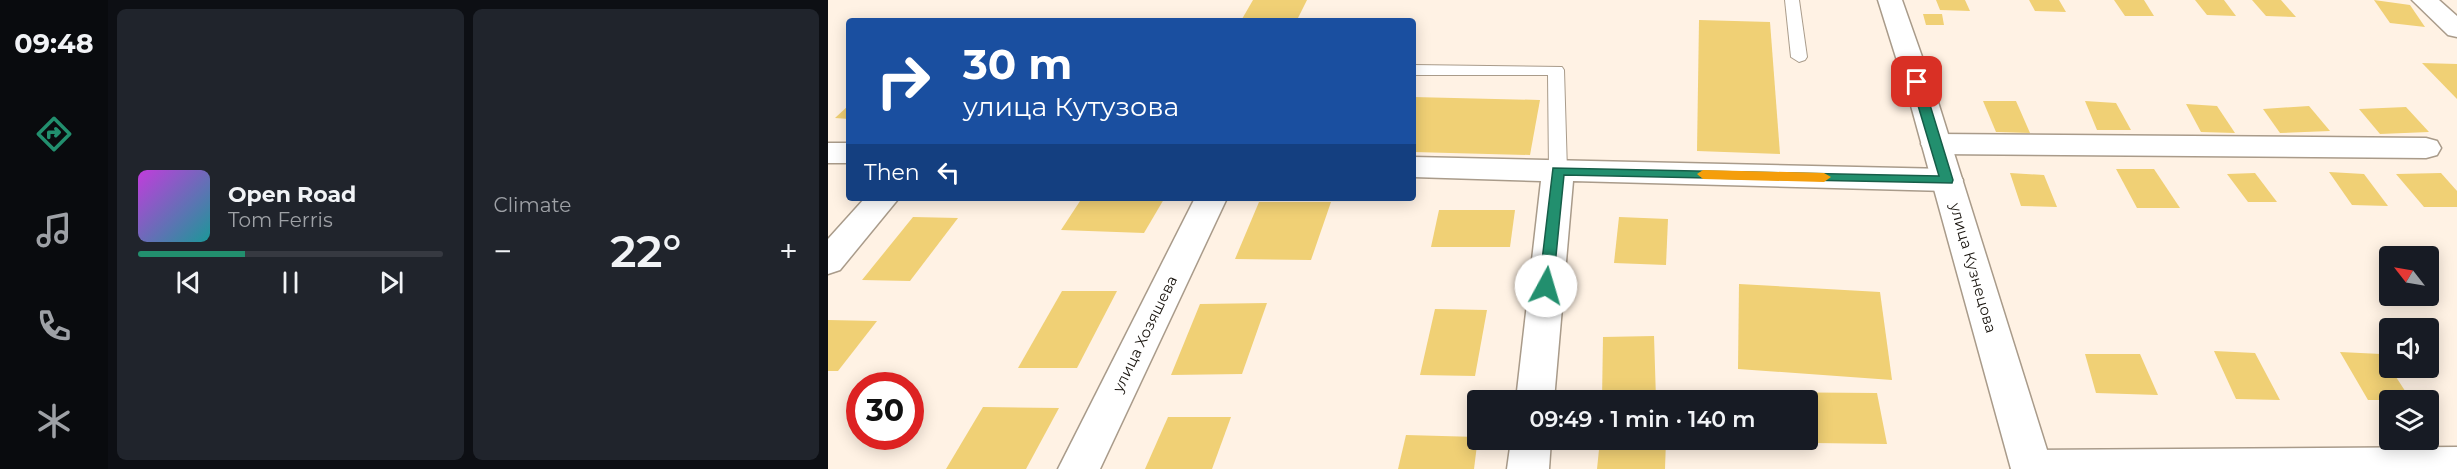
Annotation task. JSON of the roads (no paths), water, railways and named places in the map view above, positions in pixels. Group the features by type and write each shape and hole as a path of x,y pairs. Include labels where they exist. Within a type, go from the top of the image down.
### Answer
{"street":[{"name":"улица Кузнецова","path":"1890,0 1947,180 2032,469"},
{"path":"2424,0 2457,29"},
{"path":"1936,144 2426,148"},
{"path":"828,153 846,153"},
{"path":"1416,167 1947,180"},
{"path":"1536,390 1558,171"},
{"path":"828,261 880,201"},
{"name":"улица Хозяшева","path":"1079,469 1210,201"},
{"path":"1528,469 1530,450"},
{"path":"2032,469 2457,466"}],"lane":[{"path":"1792,0 1799,57"},
{"path":"1416,70 1556,70 1558,171"}]}
